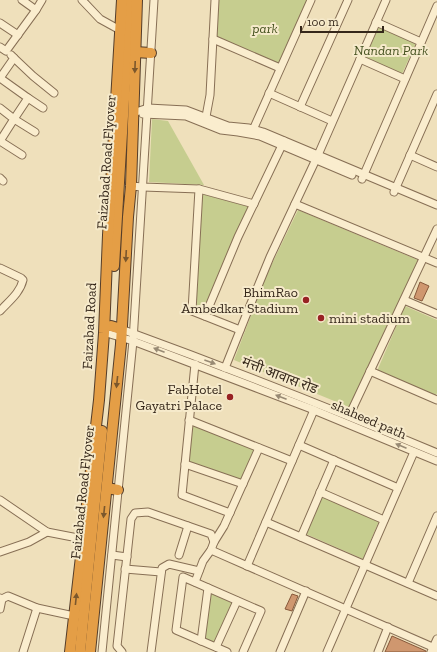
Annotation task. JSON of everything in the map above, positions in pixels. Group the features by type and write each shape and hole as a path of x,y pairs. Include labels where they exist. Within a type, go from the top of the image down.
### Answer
{"highway":[{"name":"Faizabad Road","path":"70,652 100,385 122,0"},
{"name":"Faizabad Road Flyover","path":"80,652 107,385 130,0"},
{"path":"90,652 121,333 127,224 131,186 137,0"},
{"path":"135,52 151,53"},
{"name":"मंत्ती आवास रोड","path":"111,330 121,333"},
{"path":"107,488 118,490"}],"street":[{"path":"22,0 36,10"},
{"path":"42,0 18,35 3,49 54,93"},
{"path":"82,0 100,19 120,30"},
{"path":"102,652 134,337 154,0"},
{"path":"206,121 210,95 215,0"},
{"path":"252,132 311,0"},
{"path":"300,107 348,0"},
{"path":"226,368 270,257 317,157 386,0"},
{"path":"363,177 437,6"},
{"path":"376,22 421,42"},
{"path":"0,23 18,35"},
{"path":"213,39 280,68"},
{"path":"14,58 0,78 43,108"},
{"path":"360,59 405,79"},
{"path":"269,93 332,121"},
{"path":"395,190 437,94"},
{"path":"22,155 0,141 28,98"},
{"path":"0,108 35,132"},
{"path":"133,113 148,111 186,116 206,121 221,130 252,132 284,143 395,190 437,205"},
{"path":"205,316 238,237 284,143"},
{"path":"410,155 437,167"},
{"path":"131,186 199,189 254,204"},
{"path":"199,189 192,311 240,330"},
{"path":"395,190 437,211"},
{"path":"295,204 437,263"},
{"path":"348,416 437,229"},
{"path":"0,268 23,280 17,293 0,311"},
{"path":"404,300 437,314"},
{"name":"मंत्ती आवास रोड","path":"121,333 226,368 260,385 348,416 437,453"},
{"name":"shaheed path","path":"134,337 195,364 260,385 314,410 437,461"},
{"path":"195,364 182,495 230,513"},
{"path":"370,372 437,400"},
{"path":"247,566 314,410"},
{"path":"189,420 292,461"},
{"path":"299,445 398,488"},
{"path":"195,582 203,561 211,550 224,526 259,448"},
{"path":"327,652 414,452"},
{"path":"301,537 334,460"},
{"path":"185,464 243,484"},
{"path":"320,492 384,520"},
{"path":"0,500 47,532 83,539"},
{"path":"122,652 117,646 131,520 135,513 148,512 211,534 214,542"},
{"path":"408,583 437,516"},
{"path":"266,522 437,596"},
{"path":"179,555 188,526"},
{"path":"0,552 29,542 47,532"},
{"path":"211,550 388,627 434,649 437,639"},
{"path":"112,555 127,557"},
{"path":"151,652 162,568 169,564 199,571"},
{"path":"125,569 161,572"},
{"path":"227,652 176,630 183,577 261,611 243,652"},
{"path":"201,641 208,588"},
{"path":"280,652 306,591"},
{"path":"0,609 1,598 8,596 37,608 74,616"},
{"path":"216,647 237,601"},
{"path":"23,652 37,608"},
{"path":"378,652 388,627"}],"green space":[{"name":"park","path":"219,0 307,0 279,64 216,36"},
{"name":"Nandan Park","path":"379,27 416,43 402,74 365,57"},
{"path":"152,119 168,121 204,185 149,182"},
{"path":"202,194 250,207 204,311 196,307"},
{"name":"mini stadium","path":"298,210 418,260 349,407 234,360 266,276"},
{"path":"405,306 437,320 437,393 435,397 377,371"},
{"path":"193,424 255,449 241,481 189,462"},
{"path":"322,496 379,521 363,559 306,534"},
{"path":"210,592 232,603 215,643 204,638"}],"building":[{"path":"420,282 429,286 422,301 414,298"},
{"path":"292,594 298,596 292,611 285,609"},
{"path":"392,636 426,651 426,652 385,652"}],"place":[{"name":"BhimRao Ambedkar Stadium","path":"306,300"},
{"name":"mini stadium","path":"321,318"},
{"name":"FabHotel Gayatri Palace","path":"230,397"}]}
